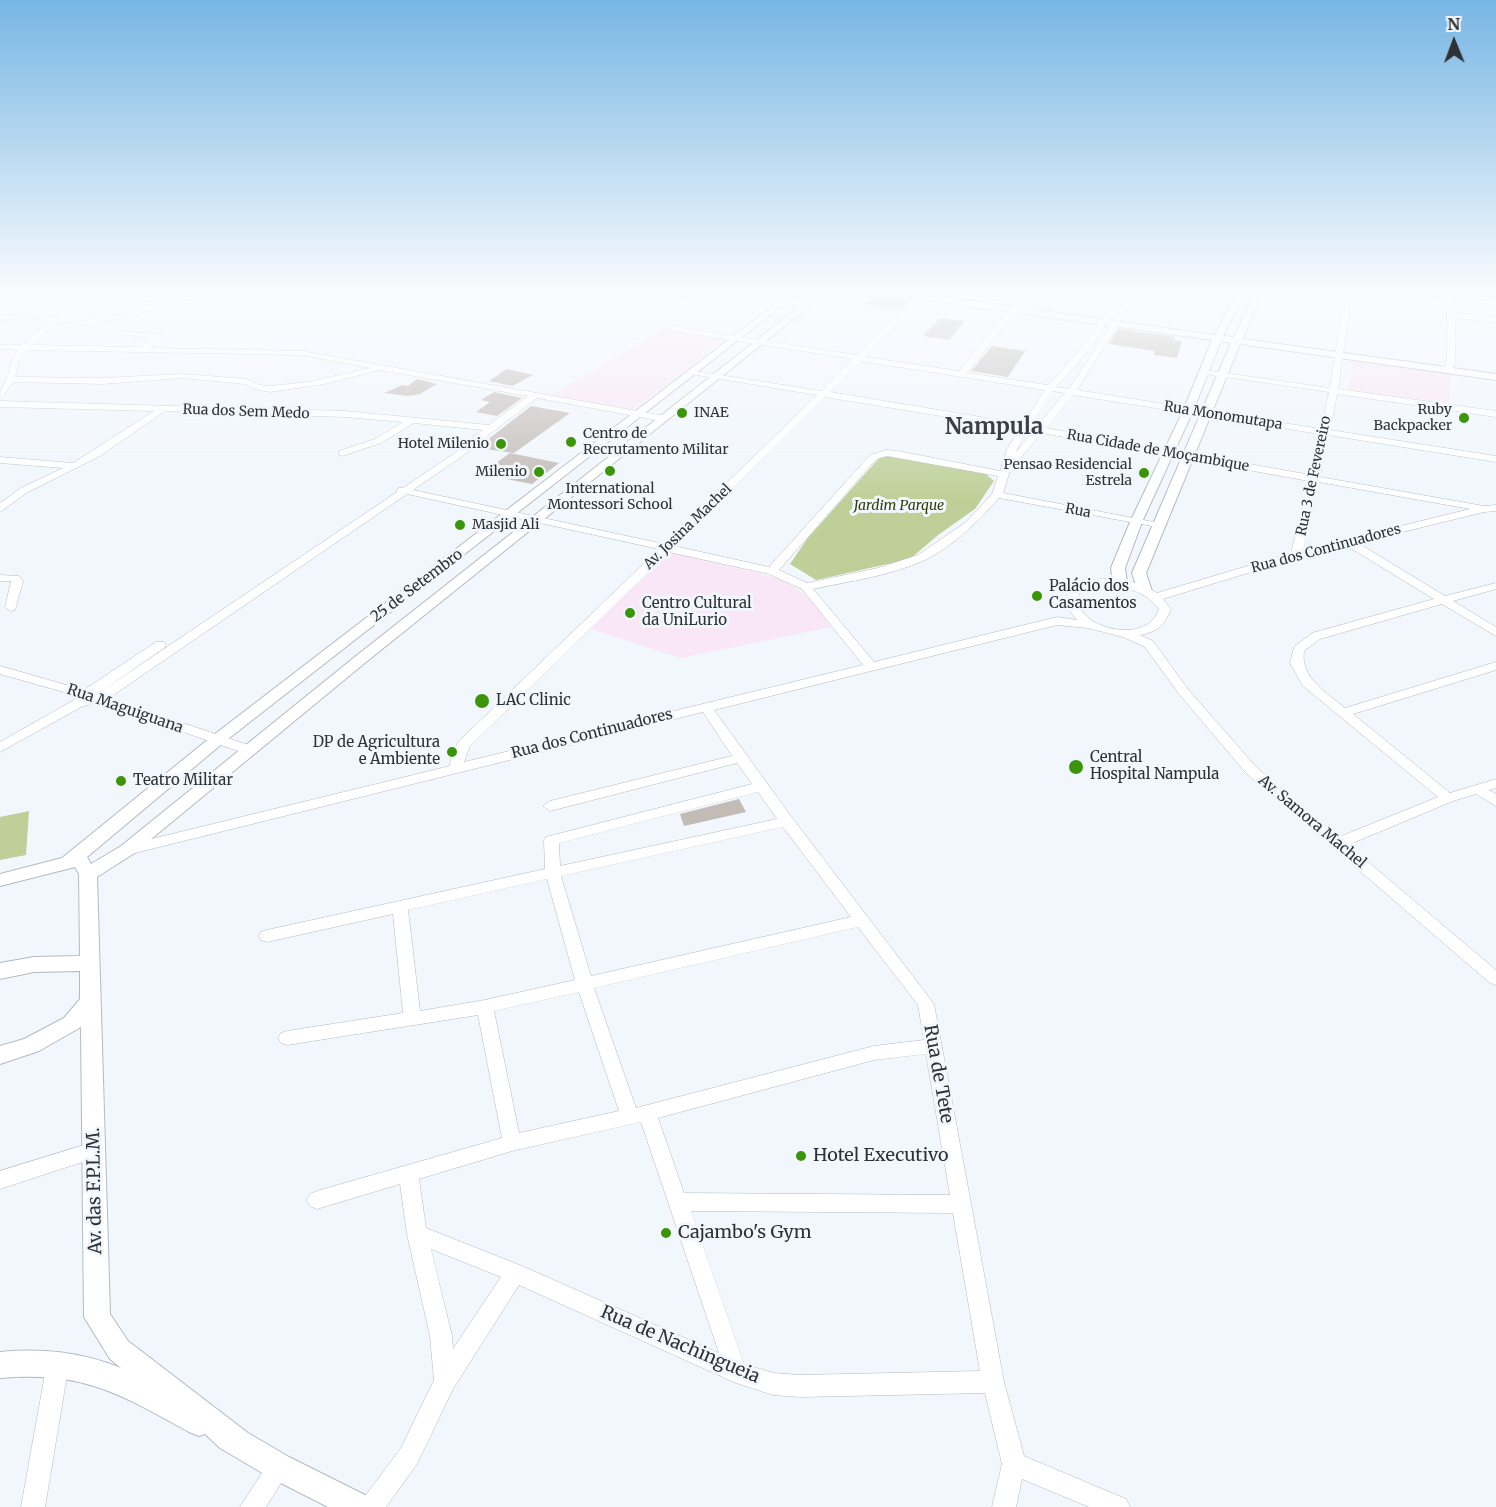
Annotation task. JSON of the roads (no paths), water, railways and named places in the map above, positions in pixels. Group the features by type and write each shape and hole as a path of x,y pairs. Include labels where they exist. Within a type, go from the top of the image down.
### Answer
{"main road":[{"name":"25 de Setembro","path":"78,869 217,740 705,361"},
{"name":"25 de Setembro","path":"78,869 127,850 360,659 733,361"},
{"path":"1120,583 1118,568 1136,522 1188,411 1208,361"},
{"path":"1145,591 1139,573 1228,361"},
{"path":"1404,361 1496,367"},
{"path":"1430,361 1496,377"},
{"path":"579,460 604,465"},
{"path":"429,577 456,583"},
{"path":"329,652 360,659"},
{"path":"0,880 78,869"},
{"name":"Av. das F.P.L.M.","path":"78,869 90,965 97,1317 119,1350 238,1442"},
{"path":"0,971 28,963 64,962 90,965"},
{"path":"0,1055 31,1046 71,1024 90,1002"},
{"name":"Av. das F.P.L.M.","path":"0,1365 32,1361 58,1363 88,1368 120,1380 238,1442 279,1467 359,1507"}],"street":[{"path":"0,394 17,361"},
{"path":"353,361 662,418"},
{"name":"Av. Josina Machel","path":"457,767 458,756 464,744 667,547 821,393 857,361"},
{"name":"Rua Monomutapa","path":"882,361 1496,459"},
{"path":"961,374 971,361"},
{"path":"806,587 881,571 922,557 970,524 997,495 1012,449 1050,388 1074,361"},
{"path":"1002,474 1037,429 1071,392 1092,361"},
{"name":"Rua 3 de Fevereiro","path":"1296,555 1315,478 1337,361"},
{"path":"0,370 11,375 103,381 182,376 247,382 252,386 269,389 335,378 381,366"},
{"name":"Rua Cidade de Moçambique","path":"691,372 1037,429 1484,509"},
{"path":"1204,372 1496,414"},
{"path":"0,748 88,698 452,456 534,396"},
{"name":"Rua dos Sem Medo","path":"0,404 345,414 491,428"},
{"path":"2,504 117,441 164,408"},
{"path":"342,453 378,441 411,421"},
{"path":"772,571 873,458 886,453 898,454 1002,474"},
{"path":"0,460 73,466"},
{"path":"401,490 772,571 806,587 871,667"},
{"name":"Rua","path":"997,495 1159,525"},
{"name":"Rua dos Continuadores","path":"1157,597 1296,555 1496,508"},
{"path":"1350,543 1496,632"},
{"path":"0,578 17,580 10,608"},
{"path":"1120,583 1157,597 1165,609 1164,617 1149,637 1093,625 1058,621 1074,591 1083,585 1120,583"},
{"path":"1448,798 1307,683 1296,663 1298,650 1316,636 1496,586"},
{"path":"1069,603 1077,614 1093,625"},
{"name":"Rua dos Continuadores","path":"127,850 1058,621"},
{"name":"Av. Samora Machel","path":"1149,637 1183,691 1251,770 1496,979"},
{"path":"1342,713 1496,666"},
{"name":"Rua Maguiguana","path":"4,673 249,750"},
{"name":"Rua de Tete","path":"705,706 759,787 788,821 926,1004 993,1382 1014,1464 1004,1507"},
{"path":"550,806 739,758"},
{"path":"1338,843 1448,798 1480,790 1496,783"},
{"path":"736,1372 678,1202 585,985 553,874 551,840 759,787"},
{"path":"1480,790 1496,801"},
{"path":"267,936 788,821"},
{"path":"400,906 412,1019"},
{"path":"287,1038 485,1007 862,920"},
{"path":"485,1007 512,1143"},
{"path":"317,1200 512,1143 639,1114 874,1053 933,1046"},
{"path":"0,1180 94,1150"},
{"path":"408,1173 417,1234 441,1336 445,1381"},
{"path":"678,1202 961,1204"},
{"name":"Rua de Nachingueia","path":"417,1234 515,1273 736,1372 773,1384 800,1386 993,1382"},
{"path":"371,1507 409,1456 445,1381 515,1273"},
{"path":"33,1507 58,1363"},
{"path":"1014,1464 1118,1507"},
{"path":"252,1507 279,1467"}],"place":[{"name":"INAE","path":"682,413"},
{"name":"Ruby Backpacker","path":"1464,418"},
{"name":"Centro de Recrutamento Militar","path":"571,442"},
{"name":"Hotel Milenio","path":"501,444"},
{"name":"International Montessori School","path":"610,471"},
{"name":"Milenio","path":"539,472"},
{"name":"Pensao Residencial Estrela","path":"1144,473"},
{"name":"Masjid Ali","path":"460,525"},
{"name":"Palácio dos Casamentos","path":"1037,596"},
{"name":"Centro Cultural da UniLurio","path":"630,613"},
{"name":"LAC Clinic","path":"482,701"},
{"name":"DP de Agricultura e Ambiente","path":"452,752"},
{"name":"Central Hospital Nampula","path":"1076,767"},
{"name":"Teatro Militar","path":"121,781"},
{"name":"Hotel Executivo","path":"801,1156"},
{"name":"Cajambo's Gym","path":"666,1233"}],"district":[{"name":"Nampula","path":"994,428"}],"park label":[{"name":"Jardim Parque","path":"899,506"}]}
